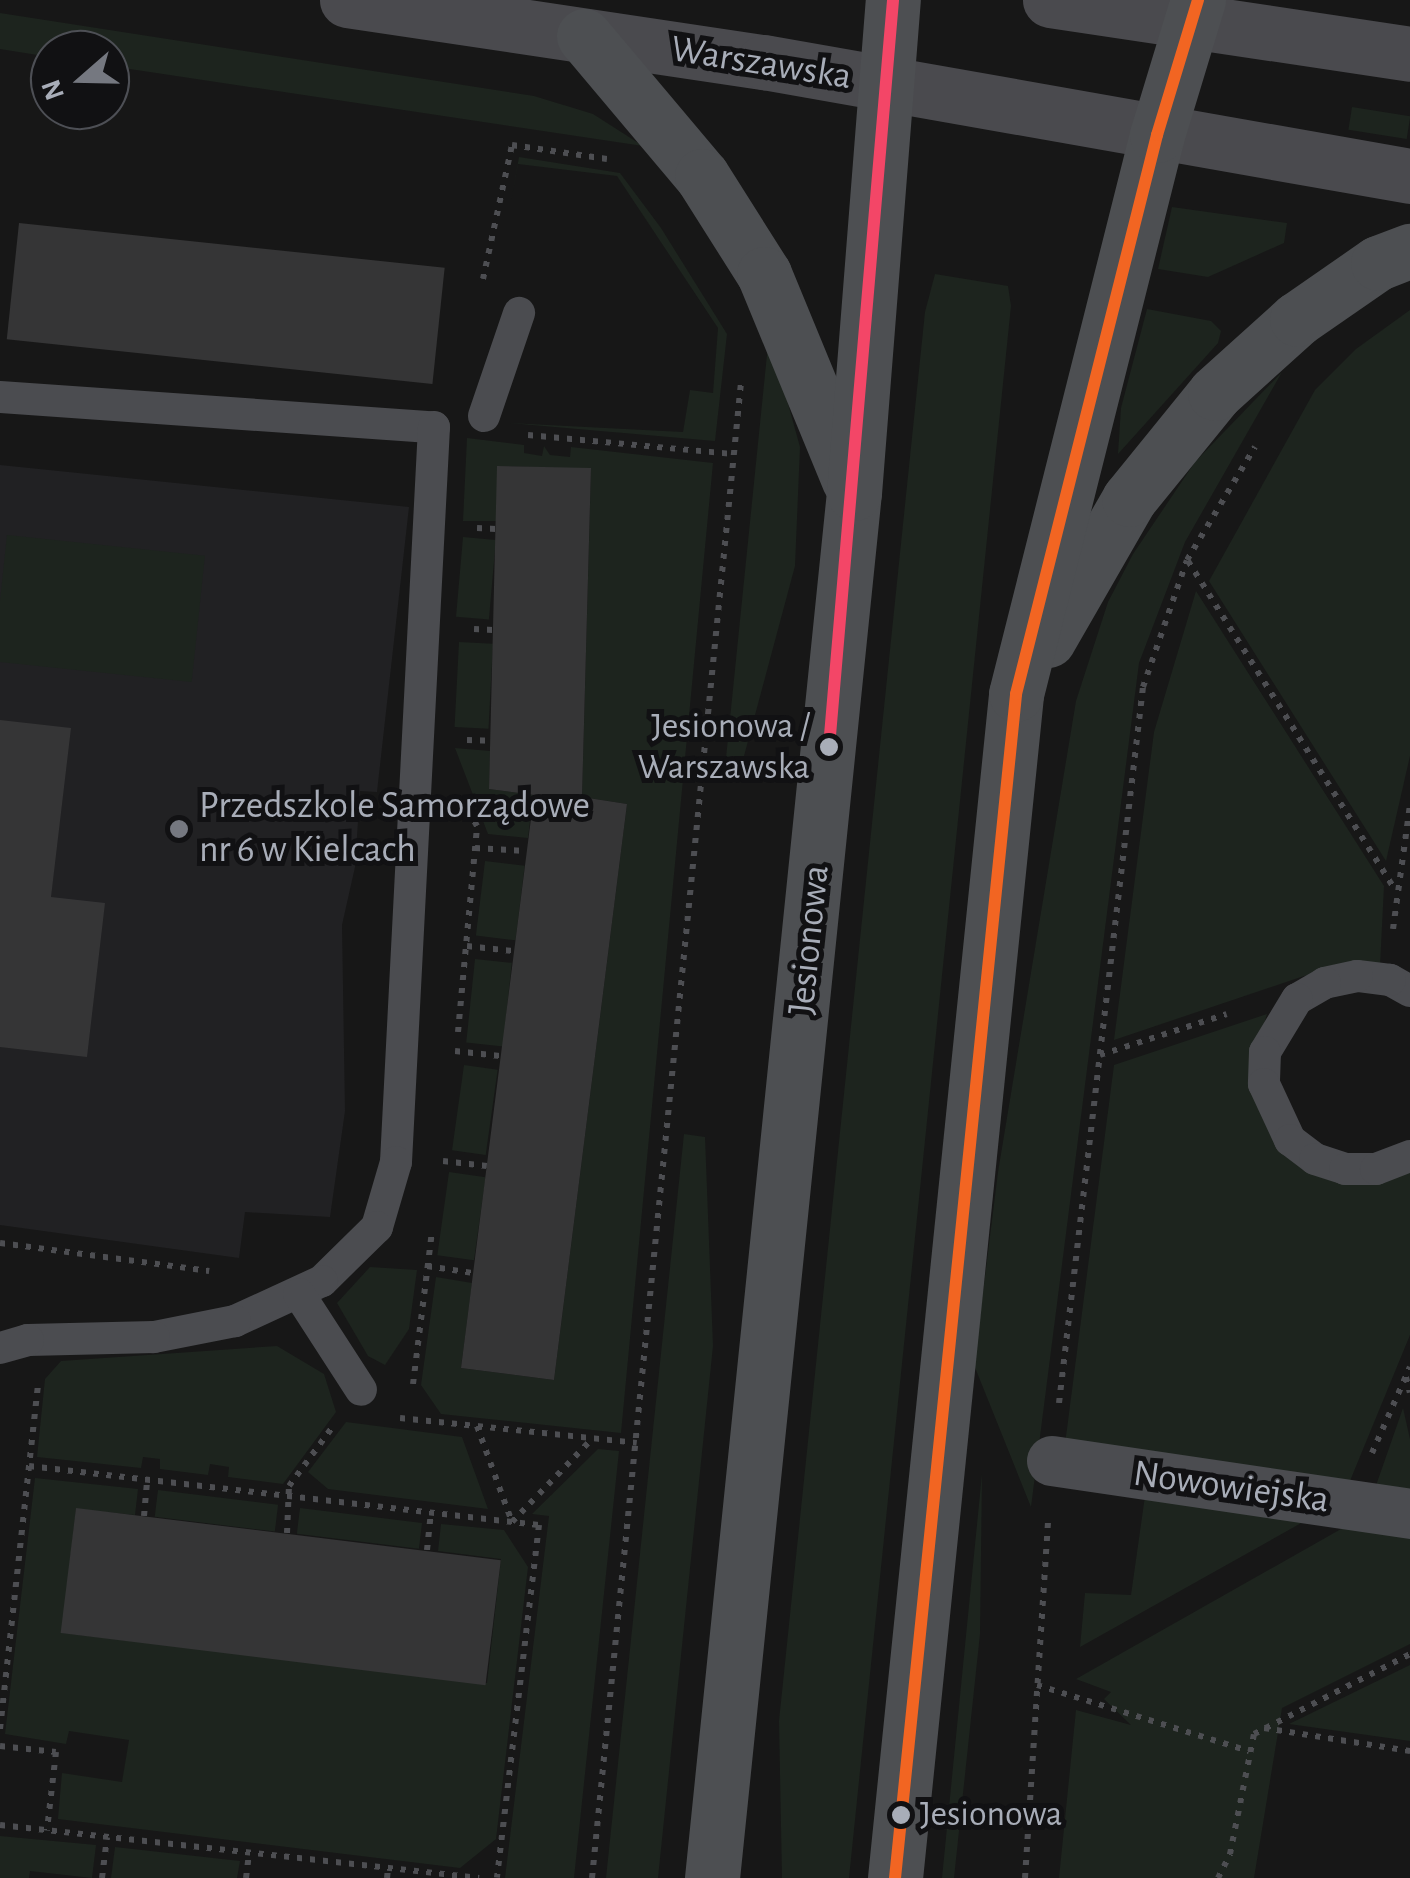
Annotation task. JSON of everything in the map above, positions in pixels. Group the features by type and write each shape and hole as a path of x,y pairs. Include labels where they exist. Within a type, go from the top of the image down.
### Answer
{"main road":[{"name":"Warszawska","path":"347,0 888,86 1410,176"},
{"name":"Jesionowa","path":"712,1878 854,494 893,0"},
{"path":"1050,0 1196,10 1410,54"},
{"path":"895,1878 1016,694 1157,135 1196,10"},
{"path":"584,36 702,176 764,274 854,494"},
{"path":"1016,694 1129,499 1214,393 1296,319 1378,263 1410,251"}],"street":[{"name":"Nowowiejska","path":"1052,1461 1410,1514"}],"lane":[{"path":"484,416 518,313"},
{"path":"0,397 434,427 393,1184 367,1240 298,1294 182,1333 43,1340 0,1348"},
{"path":"1400,986 1357,976 1324,983 1297,999 1265,1052 1264,1084 1281,1127 1315,1159 1345,1169 1376,1168 1410,1156"},
{"path":"298,1294 361,1390"}],"path":[{"path":"496,216 512,146 618,161"},
{"path":"592,1878 637,1443 678,960 742,362"},
{"path":"521,434 734,454"},
{"path":"1025,1878 1052,1461 1142,688 1187,560 1258,443"},
{"path":"1187,560 1395,890"},
{"path":"1400,986 1395,890 1410,805"},
{"path":"474,848 526,852"},
{"path":"466,946 513,950"},
{"path":"1100,1055 1231,1013"},
{"path":"456,1051 500,1056"},
{"path":"442,1160 487,1166"},
{"path":"0,1243 222,1273"},
{"path":"427,1266 473,1273"},
{"path":"0,1728 43,1340"},
{"path":"1353,1506 1410,1367"},
{"path":"1406,1376 1410,1393"},
{"path":"393,1418 637,1443"},
{"path":"287,1533 288,1496 336,1424"},
{"path":"477,1426 512,1522"},
{"path":"512,1522 593,1438"},
{"path":"29,1466 538,1525 497,1878"},
{"path":"144,1516 147,1480"},
{"path":"427,1550 431,1513"},
{"path":"1218,1878 1230,1854 1254,1734 1410,1654"},
{"path":"1037,1684 1249,1752"},
{"path":"1263,1728 1410,1751"},
{"path":"0,1746 56,1752 47,1830"},
{"path":"0,1825 480,1878"},
{"path":"102,1878 107,1837"},
{"path":"246,1878 249,1852"},
{"path":"387,1878 388,1868"}],"shaded area":[{"path":"0,13 109,30 30,30 30,54 0,49"},
{"path":"130,33 534,96 593,114 643,146 130,69"},
{"path":"1352,107 1410,116 1407,139 1348,130"},
{"path":"519,157 620,173 661,228 727,334 715,441 509,423 683,432 690,390 713,393 718,328 617,176 518,164 510,208"},
{"path":"1172,207 1287,223 1284,243 1208,277 1158,269"},
{"path":"935,274 1008,286 1011,306 849,1878 782,1878 779,1721 925,312"},
{"path":"1147,309 1211,321 1221,331 1218,343 1118,454 1121,408"},
{"path":"1410,310 1410,756 1386,861 1209,581 1315,390 1356,349"},
{"path":"769,335 800,447 795,566 744,756 726,758"},
{"path":"1282,372 1185,542 1139,663 1031,1507 974,1365 998,1172 1076,701 1108,602 1133,554 1195,462"},
{"path":"467,438 524,445 524,453 542,456 544,446 550,455 570,457 571,447 713,463 621,1433 441,1414 421,1385 436,1277 472,1283 461,1368 554,1380 627,804 582,797 591,469 498,466 496,521 463,521"},
{"name":"Przedszkole Samorządowe nr 6 w Kielcach","path":"0,465 409,507 377,792 360,791 355,867 342,925 345,1111 330,1217 245,1212 239,1258 0,1225"},
{"path":"7,535 205,556 192,682 0,662 0,602"},
{"path":"463,537 496,540 489,620 456,617"},
{"path":"1196,591 1384,886 1380,966 1304,976 1114,1040 1154,732"},
{"path":"459,642 493,644 489,729 455,727"},
{"path":"455,748 490,751 489,789 533,795 528,838 488,834"},
{"path":"485,861 525,866 516,940 476,935"},
{"path":"475,959 512,963 503,1046 466,1043"},
{"path":"1267,1014 1257,1048 1273,1137 1410,1168 1410,1335 1345,1493 1064,1452 1114,1065"},
{"path":"464,1065 498,1070 486,1155 452,1150"},
{"path":"684,1134 705,1137 713,1346 658,1878 606,1878"},
{"path":"449,1172 486,1177 474,1260 437,1255"},
{"path":"370,1267 417,1270 409,1329 385,1365 368,1356 337,1303"},
{"path":"277,1346 324,1374 336,1412 283,1484 228,1477 229,1467 210,1464 208,1475 160,1469 160,1459 143,1457 141,1468 37,1457 45,1379 61,1361"},
{"path":"1403,1408 1410,1439 1410,1504 1372,1497"},
{"path":"346,1422 462,1437 488,1509 328,1489 308,1472"},
{"path":"598,1449 619,1451 574,1878 505,1878 549,1516 532,1514"},
{"path":"982,1474 980,1634 954,1878 942,1878"},
{"path":"35,1478 138,1489 135,1515 76,1509 62,1633 487,1683 501,1559 438,1551 441,1524 504,1530 528,1567 496,1839 460,1868 58,1819 62,1773 122,1782 129,1740 69,1731 66,1744 5,1734"},
{"path":"1146,1489 1328,1508 1080,1647 1085,1593 1131,1595"},
{"path":"158,1490 278,1505 275,1532 155,1517"},
{"path":"300,1508 422,1523 419,1549 297,1534"},
{"path":"1364,1516 1410,1522 1410,1644 1282,1708 1254,1878 1059,1878 1076,1710 1131,1725 1104,1699 1111,1692 1076,1679"},
{"path":"1410,1665 1410,1741 1289,1724"},
{"path":"0,1836 96,1845 92,1878 30,1871 29,1878 0,1878"},
{"path":"115,1847 240,1861 237,1878 111,1878"}],"building":[{"path":"19,223 445,268 432,384 7,339"},
{"path":"497,466 591,468 582,797 627,804 554,1380 461,1368 534,795 489,789"},
{"path":"0,720 71,728 51,897 105,903 87,1057 0,1047"},
{"path":"76,1508 501,1560 485,1685 61,1633"}],"transit line":[{"path":"829,747 893,0"},
{"path":"895,1878 1016,694 1157,135 1198,0"}],"place":[{"name":"Jesionowa / Warszawska","path":"829,747"},
{"name":"Przedszkole Samorządowe nr 6 w Kielcach","path":"179,829"},
{"name":"Jesionowa","path":"901,1815"}]}
